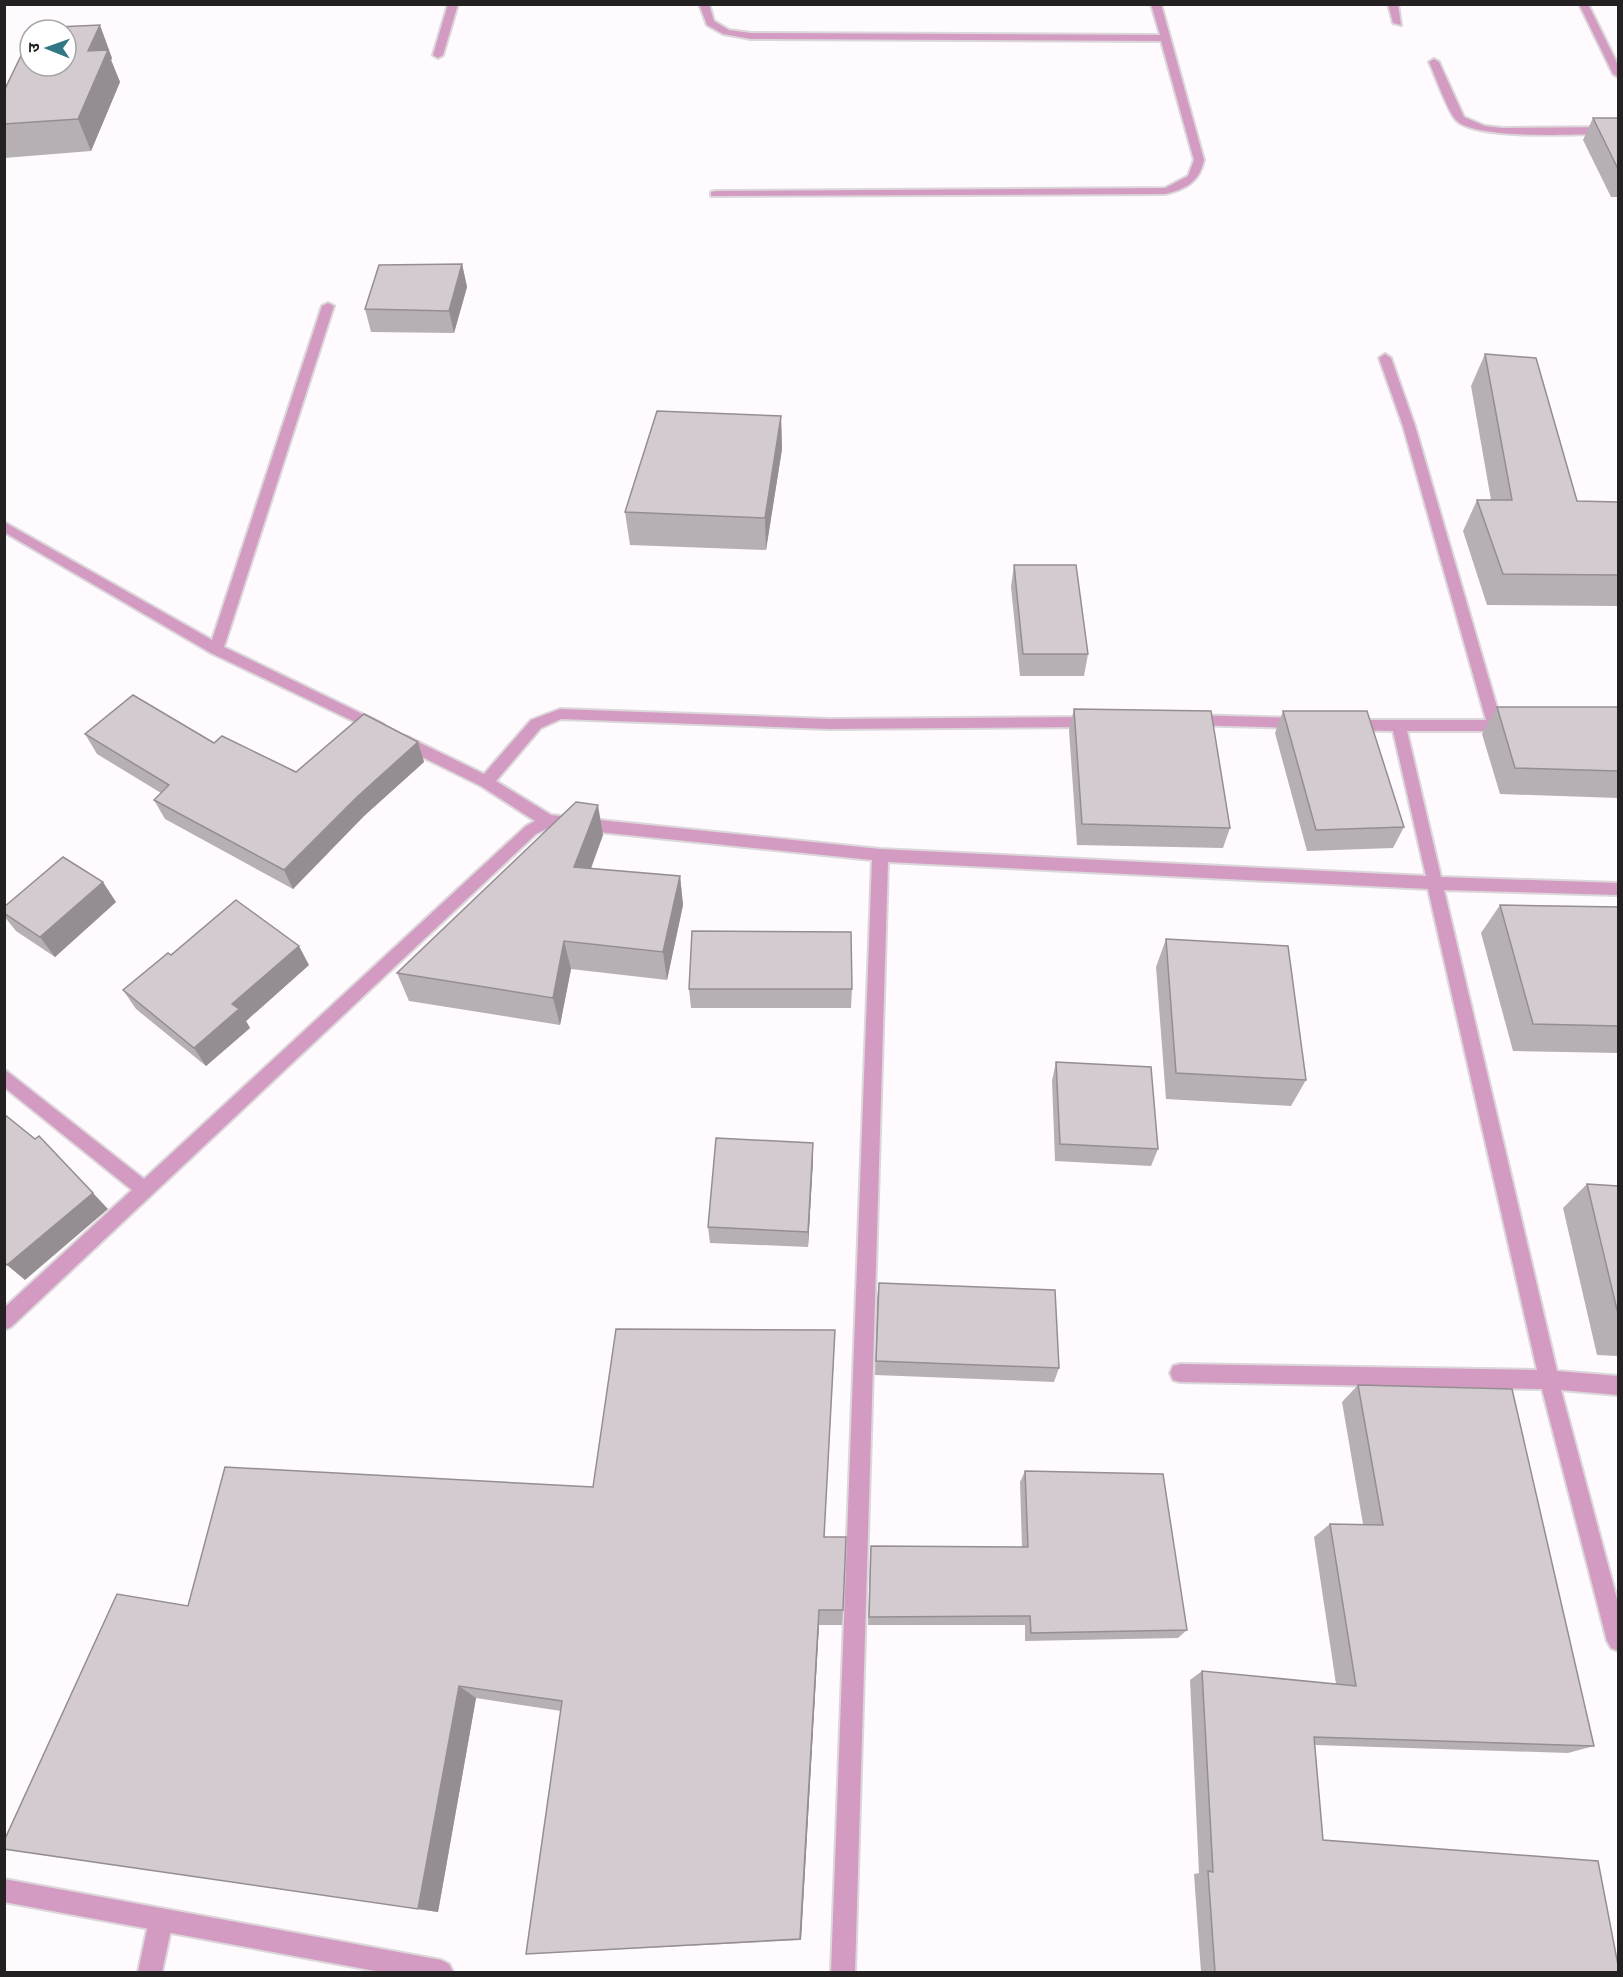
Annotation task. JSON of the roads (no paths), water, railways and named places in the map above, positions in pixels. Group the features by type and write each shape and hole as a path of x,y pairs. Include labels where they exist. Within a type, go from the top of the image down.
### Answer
{"street":[{"path":"438,55 453,4"},
{"path":"704,4 710,23 726,32 751,36 1164,38"},
{"path":"715,194 1165,191 1183,187 1197,171 1199,160 1156,4"},
{"path":"1393,4 1398,23"},
{"path":"1583,4 1618,74"},
{"path":"1434,62 1460,119 1483,129 1618,130"},
{"path":"216,649 328,306"},
{"path":"1385,358 1409,426 1495,726"},
{"path":"4,526 216,649 486,782 548,821 880,855 1436,883 1618,889"},
{"path":"486,782 536,724 560,714 829,724 1105,722"},
{"path":"1174,720 1316,724"},
{"path":"1340,724 1517,726"},
{"path":"1399,726 1549,1380 1618,1641"},
{"path":"4,1321 531,830 548,821"},
{"path":"843,1972 880,855"},
{"path":"4,1076 145,1190"},
{"path":"1180,1373 1549,1380 1618,1385"},
{"path":"4,1890 441,1972"},
{"path":"150,1972 161,1920"}]}
